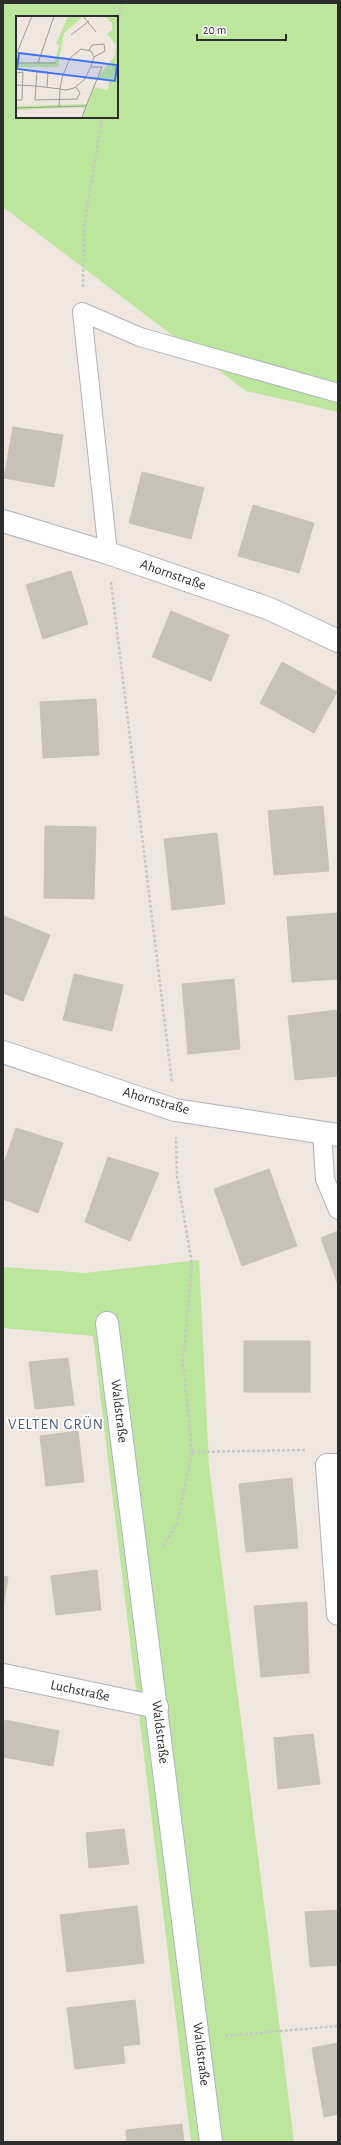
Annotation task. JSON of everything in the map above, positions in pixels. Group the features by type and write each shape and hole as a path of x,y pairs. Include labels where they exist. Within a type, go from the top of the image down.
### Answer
{"street":[{"name":"Ahornstraße","path":"3,522 108,553 270,609 338,641"},
{"name":"Ahornstraße","path":"3,1052 175,1110 330,1133"},
{"name":"Waldstraße","path":"107,1323 212,2142"},
{"path":"332,1465 338,1614"},
{"name":"Luchstraße","path":"3,1675 157,1707"}],"lane":[{"path":"108,553 82,312 140,337 338,393"},
{"path":"330,1133 325,1179 338,1210"}],"path":[{"path":"118,20 121,3"},
{"path":"82,312 84,226 102,118"},
{"path":"108,553 175,1110 177,1177 192,1264 183,1362 192,1452 177,1524 140,1580"},
{"path":"192,1452 316,1449 332,1465"},
{"path":"199,2038 338,2026"}],"green space":[{"path":"3,3 338,3 338,412 246,391 3,207"},
{"path":"199,1260 209,1466 294,2142 191,2142 93,1336 3,1328 3,1267 85,1273"}],"building":[{"path":"13,427 63,435 54,487 4,478"},
{"path":"142,472 204,488 191,539 129,523"},
{"path":"253,505 314,523 299,573 238,556"},
{"path":"71,571 88,624 43,639 26,585"},
{"path":"171,611 229,635 211,681 152,657"},
{"path":"282,662 337,692 314,733 260,703"},
{"path":"96,699 99,755 43,758 40,702"},
{"path":"323,806 329,871 274,875 268,811"},
{"path":"45,826 96,827 94,899 44,898"},
{"path":"217,833 225,904 172,910 164,839"},
{"path":"338,913 338,979 292,982 287,917"},
{"path":"4,916 50,935 23,1001 3,993"},
{"path":"74,974 123,985 112,1031 63,1020"},
{"path":"234,979 240,1049 188,1054 182,984"},
{"path":"338,1010 338,1076 295,1080 288,1016"},
{"path":"16,1128 63,1143 38,1213 3,1199 3,1166"},
{"path":"108,1157 159,1173 130,1241 85,1222"},
{"path":"269,1169 297,1246 242,1266 214,1189"},
{"path":"338,1231 338,1285 321,1238"},
{"path":"244,1341 310,1341 310,1392 244,1392"},
{"path":"68,1358 74,1405 35,1409 29,1362"},
{"path":"78,1431 84,1482 46,1486 40,1436"},
{"path":"292,1478 298,1548 246,1552 239,1484"},
{"path":"97,1570 101,1610 56,1615 51,1576"},
{"path":"3,1576 8,1577 3,1608"},
{"path":"307,1602 309,1673 261,1677 254,1606"},
{"path":"5,1720 59,1731 53,1766 3,1757"},
{"path":"313,1734 320,1784 278,1789 274,1738"},
{"path":"124,1829 129,1864 89,1868 86,1833"},
{"path":"137,1906 144,1963 67,1972 60,1915"},
{"path":"338,1910 338,1965 310,1967 305,1912"},
{"path":"135,2000 140,2044 123,2046 125,2063 75,2069 67,2008"},
{"path":"338,2043 338,2114 324,2117 312,2048"},
{"path":"182,2124 184,2142 127,2142 126,2130"}],"district":[{"name":"VELTEN GRÜN","path":"56,1424"}]}
